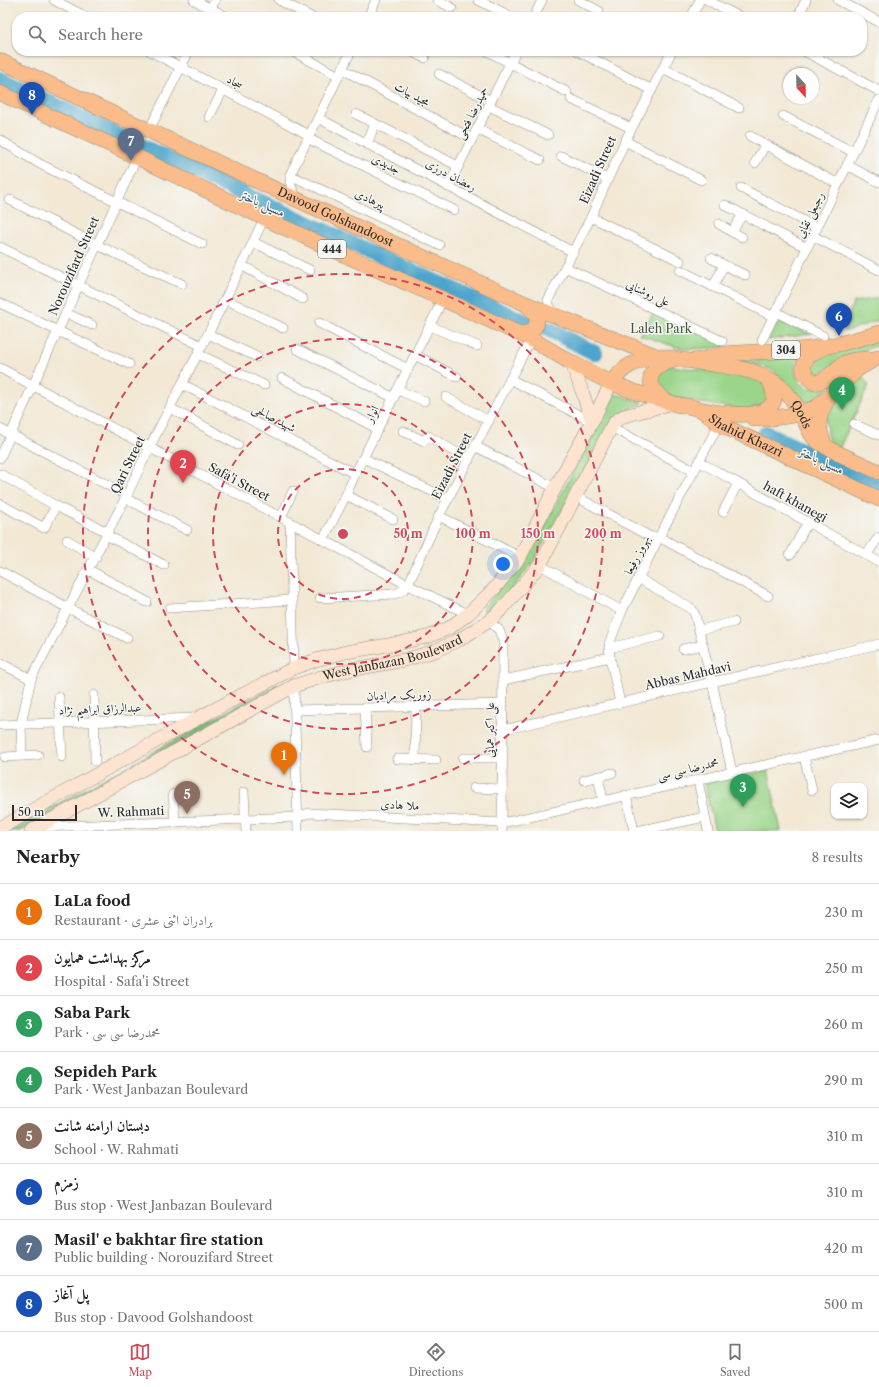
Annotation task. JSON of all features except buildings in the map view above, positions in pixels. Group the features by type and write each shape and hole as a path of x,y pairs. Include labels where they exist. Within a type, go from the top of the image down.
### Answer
{"main road":[{"name":"Davood Golshandoost","path":"0,61 300,201 526,304 656,356 692,361"},
{"name":"444","path":"0,93 264,218 524,336 611,383 669,402"},
{"path":"524,336 524,334 529,333 537,323 536,314 526,304"},
{"name":"304","path":"692,361 726,354 816,348 840,344 879,333"},
{"path":"840,344 812,353 804,361 803,368 810,380 815,383 822,382 842,364 877,358"},
{"path":"611,383 622,369 628,365 656,356"},
{"path":"742,414 757,419 801,414 817,407 859,368 877,358"},
{"path":"676,359 666,362 657,368 651,377 650,381 652,385 669,402 702,410 722,414 742,414 766,410 773,404 774,396 770,382 766,378"},
{"name":"Qods","path":"692,361 748,371 777,383 789,396 816,440 825,447 879,472"},
{"path":"572,363 592,422"},
{"name":"West Janbazan Boulevard","path":"0,828 200,717 294,668 346,652 400,643 430,636 449,628 468,614 494,590 520,557 555,488 592,422 611,383"},
{"path":"825,447 819,428 819,418 831,395"},
{"name":"West Janbazan Boulevard","path":"34,829 294,686 321,677 404,660 435,651 459,640 489,621 502,609 540,565 611,427 618,419 624,416 669,402"},
{"name":"Shahid Khazri","path":"702,410 708,417 719,424 879,499"},
{"path":"468,614 489,621"},
{"path":"294,668 294,686"}],"street":[{"path":"54,0 77,12"},
{"path":"194,0 208,12"},
{"path":"209,12 215,0"},
{"path":"278,0 301,12"},
{"path":"370,12 376,0"},
{"path":"437,0 452,8"},
{"path":"478,0 502,12"},
{"path":"536,12 542,0"},
{"path":"578,0 599,11"},
{"path":"694,12 700,0"},
{"path":"800,12 806,0"},
{"path":"838,0 860,12"},
{"path":"712,1 731,12"},
{"path":"867,16 879,22"},
{"name":"سجاد","path":"160,56 308,137"},
{"path":"149,130 186,56"},
{"name":"مجید بیات","path":"303,56 340,72 472,139"},
{"path":"300,201 291,186 289,180 290,175 348,56"},
{"path":"421,56 425,58"},
{"path":"497,56 631,128"},
{"name":"حمیدرضا فتحی","path":"448,187 514,56"},
{"path":"587,56 652,90"},
{"name":"Eizadi Street","path":"567,320 554,313 549,306 548,300 591,217 631,128 669,56"},
{"path":"813,56 879,91"},
{"path":"663,68 739,108"},
{"path":"439,74 548,135"},
{"path":"209,118 223,90"},
{"name":"رجبعلی نقابی","path":"762,340 879,100"},
{"path":"356,114 458,166"},
{"path":"783,116 853,152"},
{"name":"رمضان درزی","path":"318,118 573,252"},
{"path":"367,144 376,124"},
{"path":"477,129 540,160"},
{"path":"750,136 838,184"},
{"name":"جدیدی","path":"308,137 454,210"},
{"path":"0,140 40,164 116,203 202,244"},
{"path":"625,141 701,180"},
{"path":"756,163 765,145"},
{"path":"561,156 607,179"},
{"name":"Norouzifard Street","path":"0,458 137,157"},
{"path":"847,165 879,182"},
{"name":"پیرهادی","path":"290,175 439,245"},
{"path":"741,188 817,228"},
{"path":"10,200 97,245 182,284"},
{"path":"725,205 807,248"},
{"path":"732,232 742,214"},
{"path":"591,217 680,261"},
{"name":"Qari Street","path":"22,756 21,724 31,679 96,557 149,448 208,334 264,218"},
{"path":"719,224 742,237"},
{"path":"812,236 879,270"},
{"path":"253,242 310,270"},
{"path":"0,247 79,285 264,385"},
{"path":"711,258 745,275"},
{"path":"241,265 303,299"},
{"path":"713,287 724,265"},
{"name":"علی روشنایی","path":"565,268 722,340"},
{"path":"680,270 713,287 823,336"},
{"path":"225,299 283,328"},
{"name":"انوار","path":"323,540 444,299"},
{"path":"0,303 129,364"},
{"path":"66,313 92,325"},
{"path":"319,323 408,369"},
{"path":"430,326 477,346"},
{"path":"208,334 257,357"},
{"name":"Eizadi Street","path":"408,585 439,516 510,379 524,336"},
{"path":"297,349 396,394 424,401"},
{"path":"415,356 457,377"},
{"name":"Safa'i Street","path":"0,368 408,585 468,614"},
{"path":"282,378 378,429"},
{"path":"510,379 592,422"},
{"name":"شهید صالحی","path":"182,384 355,474"},
{"path":"446,397 489,421"},
{"path":"170,408 238,445"},
{"name":"بهروز رفیعا","path":"609,653 622,611 659,537 719,424"},
{"path":"854,424 879,435"},
{"path":"611,427 694,471"},
{"path":"0,429 187,530"},
{"path":"403,431 424,441 428,436 469,460"},
{"path":"475,446 555,488"},
{"path":"363,458 448,499"},
{"name":"haft khanegi","path":"700,462 879,562"},
{"path":"0,474 164,565"},
{"path":"723,512 738,484"},
{"path":"281,517 293,491"},
{"path":"346,495 393,520"},
{"path":"575,496 650,537 659,537 768,596"},
{"path":"0,504 44,528 56,506"},
{"path":"439,516 520,557"},
{"path":"290,522 294,668"},
{"path":"790,554 808,522"},
{"path":"866,555 879,537"},
{"path":"67,540 96,557"},
{"path":"540,565 622,611"},
{"path":"89,570 147,602"},
{"path":"0,571 127,638"},
{"path":"638,578 692,609 695,615 700,630 732,772"},
{"path":"320,598 395,594 402,591 408,585"},
{"path":"170,608 291,600"},
{"name":"علی اکبر همایی","path":"489,621 499,630 503,641 502,827"},
{"path":"700,630 734,622"},
{"path":"503,680 609,653 660,636"},
{"name":"Abbas Mahdavi","path":"502,730 879,644"},
{"path":"683,649 703,645"},
{"path":"609,653 620,703"},
{"path":"0,663 31,679"},
{"path":"294,686 298,831"},
{"path":"94,695 96,761"},
{"path":"59,697 62,757"},
{"name":"زوریک مرادیان","path":"295,710 502,704"},
{"path":"415,760 416,707"},
{"path":"365,708 367,747"},
{"name":"عبدالرزاق ابراهیم نژاد","path":"0,725 200,717"},
{"name":"محمدرضا سی سی","path":"502,827 603,800 879,740"},
{"path":"5,757 38,755"},
{"path":"804,756 812,790"},
{"path":"463,758 502,758"},
{"path":"397,759 436,760"},
{"path":"584,780 612,773"},
{"path":"598,776 603,800"},
{"path":"698,780 708,831"},
{"path":"474,788 502,789"},
{"path":"244,792 246,831"},
{"path":"173,794 175,822"},
{"path":"626,795 634,831"},
{"name":"ملا هادی","path":"297,817 309,813 502,827"},
{"name":"W. Rahmati","path":"34,829 297,817"},
{"path":"637,831 705,817"}],"green space":[{"path":"879,298 879,320 844,332 853,302"},
{"name":"Laleh Park","path":"654,311 727,347 690,349 676,347 640,335"},
{"path":"779,321 811,334 768,340"},
{"path":"879,340 879,345 855,354 816,375 808,365 824,353"},
{"path":"799,357 795,366 796,376 802,384 807,387 812,388 839,375 827,389 801,408 787,384 773,371 765,367 755,365 727,362"},
{"path":"670,366 755,376 764,384 769,402 747,410 675,399 657,386 655,375"},
{"path":"860,375 869,385 839,449 828,440 825,412"},
{"path":"615,394 643,403 623,412 576,484 533,562 502,601 489,614 482,609 524,559 540,534"},
{"path":"277,684 278,687 274,692 21,831 8,831"},
{"path":"768,770 781,831 715,831 704,783"}],"waterway":[{"name":"مسیل باختر","path":"0,79 263,203 528,323"},
{"name":"مسیل باختر","path":"548,329 595,353"},
{"name":"مسیل باختر","path":"766,433 879,487"}],"place":[{"name":"پل آغاز","path":"32,115"},
{"name":"Masil' e bakhtar fire station","path":"131,161"},
{"name":"زمزم","path":"839,336"},
{"name":"Sepideh Park","path":"842,410"},
{"name":"مرکز بهداشت همایون","path":"183,483"},
{"name":"LaLa food","path":"284,775"},
{"name":"Saba Park","path":"743,807"},
{"name":"دبستان ارامنه شانت","path":"187,814"}]}
